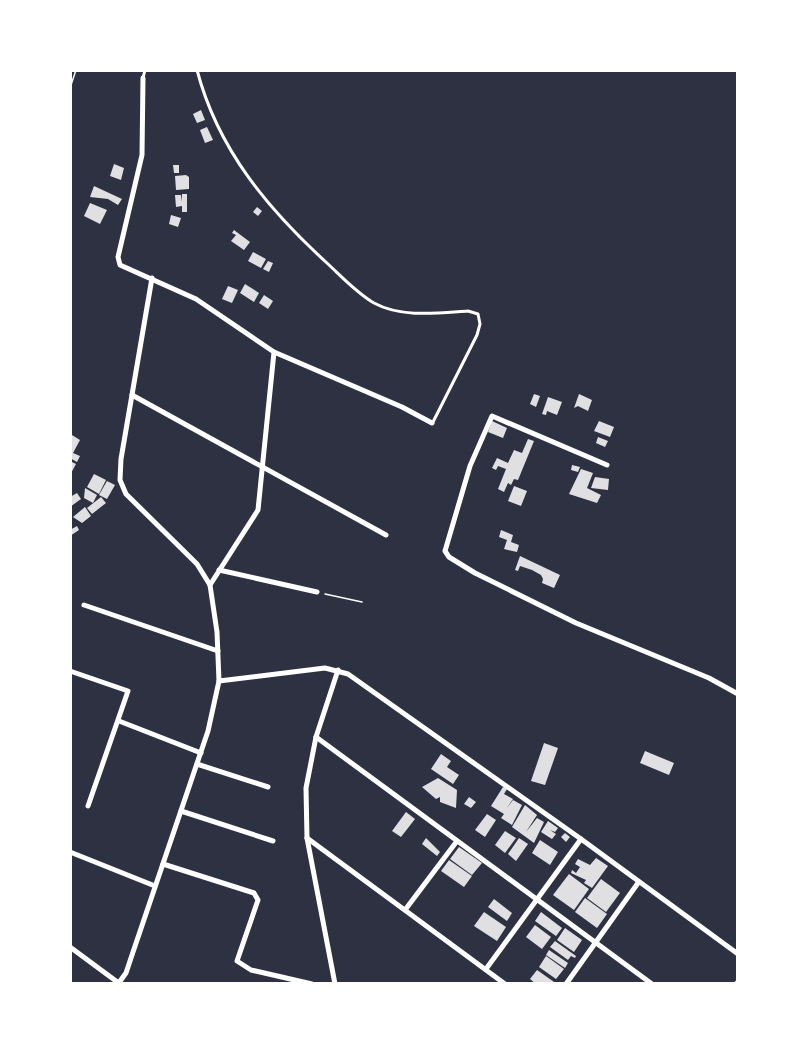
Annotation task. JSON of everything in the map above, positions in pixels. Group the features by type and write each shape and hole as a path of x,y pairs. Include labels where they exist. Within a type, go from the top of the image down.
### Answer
{"street":[{"path":"143,78 142,155 118,261 122,267 152,278 196,299 274,352 402,407 432,423"},
{"path":"70,947 119,983 126,973 201,753 213,714 219,681 218,651 210,585 197,564 122,487 121,459 152,278"},
{"path":"210,585 258,510 274,352"},
{"path":"132,395 386,535"},
{"path":"607,465 492,416 470,466 445,550 447,554 475,573 576,623 709,678 738,694"},
{"path":"219,570 316,592"},
{"path":"84,605 218,651"},
{"path":"219,681 325,668 352,676 738,954"},
{"path":"335,984 307,838 306,788 316,737 338,670"},
{"path":"70,671 128,691 88,806"},
{"path":"119,721 201,753"},
{"path":"316,737 651,984"},
{"path":"197,764 268,788"},
{"path":"181,811 273,841"},
{"path":"307,838 506,984"},
{"path":"486,969 581,839"},
{"path":"405,910 457,841"},
{"path":"70,852 155,886"},
{"path":"163,864 254,894 258,900 256,910 237,962 251,970 312,984"},
{"path":"566,984 638,883"}],"lane":[{"path":"143,78 145,70"},
{"path":"197,70 216,127 240,167 295,234 342,277 374,303 402,312 468,311 478,314 480,324 477,335 432,423"}],"path":[{"path":"70,88 76,70"},
{"path":"316,592 362,602"}],"building":[{"path":"201,110 205,120 197,123 193,114"},
{"path":"207,127 213,140 205,143 200,130"},
{"path":"114,164 124,168 121,180 110,176"},
{"path":"173,165 179,165 179,173 174,173"},
{"path":"175,176 189,177 189,189 176,190"},
{"path":"94,186 122,199 118,205 108,199 90,197"},
{"path":"182,194 187,194 187,212 182,212 182,206 176,207 175,195 181,195 182,202"},
{"path":"90,203 107,210 100,224 84,216"},
{"path":"257,207 262,211 258,216 253,212"},
{"path":"171,215 181,218 178,227 169,224"},
{"path":"234,230 250,242 244,250 231,241 236,235 232,233"},
{"path":"253,252 266,259 261,268 248,261"},
{"path":"268,261 273,263 269,272 263,269"},
{"path":"245,284 259,293 254,302 240,293"},
{"path":"228,286 238,290 232,303 222,299"},
{"path":"264,295 273,301 268,309 259,303"},
{"path":"534,394 540,396 536,407 530,404"},
{"path":"579,394 592,400 588,411 578,406 574,408"},
{"path":"548,397 562,402 557,415 547,411 546,415 542,414"},
{"path":"492,421 507,428 503,438 488,432"},
{"path":"599,421 614,427 610,437 594,431"},
{"path":"72,435 80,440 73,453 80,456 77,462 70,458"},
{"path":"598,437 608,441 605,447 596,443"},
{"path":"528,439 534,441 518,480 514,479 511,485 508,483 504,492 498,489 506,469 498,466 496,470 492,468 497,458 508,463 514,450 522,453"},
{"path":"70,461 76,464 70,475"},
{"path":"572,465 580,467 578,472 571,470"},
{"path":"581,469 593,473 587,488 601,495 597,503 569,494"},
{"path":"94,474 106,480 99,494 87,487"},
{"path":"595,477 609,479 608,490 591,488"},
{"path":"107,481 115,485 107,499 99,495"},
{"path":"514,486 527,491 521,506 508,501"},
{"path":"85,488 97,495 93,503 84,498"},
{"path":"77,493 81,499 70,507 70,497"},
{"path":"101,497 106,503 92,514 87,508"},
{"path":"85,507 91,516 82,523 73,517"},
{"path":"77,526 79,530 70,536 70,530"},
{"path":"501,530 513,535 511,542 519,545 517,552 504,549 507,540 499,537"},
{"path":"520,556 560,575 554,588 542,583 541,575 532,570 520,566 518,571 515,570"},
{"path":"544,743 558,748 545,785 531,781"},
{"path":"645,751 674,763 669,775 640,763"},
{"path":"441,754 451,761 447,767 459,775 453,784 431,769"},
{"path":"438,778 457,790 456,808 440,802 440,797 436,799 422,787"},
{"path":"503,787 507,789 504,794 513,799 506,809 513,800 522,805 512,825 501,818 504,814 491,806"},
{"path":"469,797 476,802 471,808 464,804"},
{"path":"525,805 537,815 526,832 537,818 544,822 534,843 512,827"},
{"path":"406,812 415,819 401,837 392,831"},
{"path":"487,814 496,820 485,837 475,830"},
{"path":"548,821 558,828 555,832 550,830 556,834 552,839 541,832"},
{"path":"505,831 516,838 505,853 495,845"},
{"path":"565,833 570,837 566,842 561,837"},
{"path":"426,838 440,852 437,856 422,844"},
{"path":"519,838 528,844 516,861 508,854"},
{"path":"540,840 558,852 550,865 532,853"},
{"path":"459,847 482,863 472,875 450,859"},
{"path":"596,858 608,866 592,888 584,883 586,880 571,873 572,870 576,873 580,867 575,864 578,859 590,865"},
{"path":"449,860 472,876 464,887 441,871"},
{"path":"569,874 589,889 574,910 553,895"},
{"path":"601,879 620,893 606,912 587,898"},
{"path":"585,898 607,914 597,928 575,912"},
{"path":"494,899 512,913 507,921 488,907"},
{"path":"484,912 506,927 497,941 474,926"},
{"path":"541,912 562,928 556,936 535,921"},
{"path":"535,925 551,937 542,949 526,937"},
{"path":"565,928 582,940 574,952 557,940"},
{"path":"555,941 576,956 575,958 571,956 568,960 550,947"},
{"path":"549,950 568,963 565,968 546,955"},
{"path":"546,956 564,969 556,979 539,967"},
{"path":"537,970 557,984 536,984 530,979"}]}
